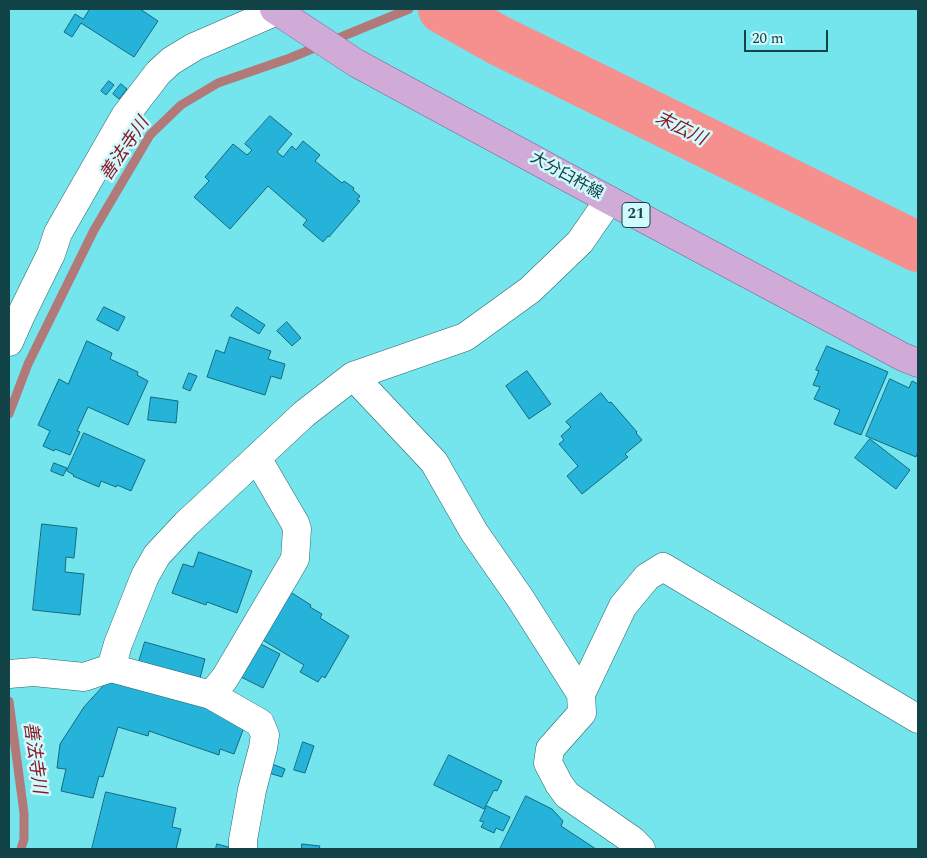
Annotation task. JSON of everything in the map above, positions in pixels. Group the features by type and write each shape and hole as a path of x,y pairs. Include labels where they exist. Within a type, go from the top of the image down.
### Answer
{"main road":[{"name":"大分臼杵線","path":"280,13 356,63 903,357 918,363"}],"street":[{"path":"9,342 51,254 58,233 125,116 158,73 171,61 194,47 280,13"},
{"path":"111,668 118,644 145,576 157,555 186,524 304,414 353,376 465,337 530,290 580,242 609,200"},
{"path":"353,376 434,462 474,532 520,598 581,694"},
{"path":"211,695 225,678 295,559 297,529 295,523 258,458"},
{"path":"641,849 632,840 567,795 548,763 550,749 582,713 581,694 623,606 647,577 664,567 918,718"},
{"path":"21,673 84,677 111,668 211,695 260,723 265,735 252,790 243,849"}],"building":[{"path":"90,9 140,9 158,21 134,57 81,23 72,37 64,32 75,14 83,19"},
{"path":"109,81 114,85 106,95 101,91"},
{"path":"121,84 127,89 119,99 113,94"},
{"path":"270,116 292,134 277,152 283,157 292,146 296,150 303,141 320,155 315,161 342,183 344,181 354,188 353,190 360,196 357,200 360,201 323,242 303,225 307,220 268,186 230,229 194,197 209,181 205,177 233,144 247,155 252,150 245,144"},
{"path":"104,307 125,317 118,331 97,320"},
{"path":"237,307 265,325 259,334 231,316"},
{"path":"287,322 301,338 292,346 277,331"},
{"path":"230,337 271,351 268,359 285,364 281,379 271,376 265,395 207,377 216,350 224,353"},
{"path":"87,341 112,353 110,359 138,372 137,375 148,381 128,425 88,407 77,431 80,432 70,455 43,446 50,431 38,425 59,379 68,384"},
{"path":"827,346 888,372 861,435 834,424 840,410 814,399 820,387 813,385 819,371 816,370"},
{"path":"527,371 551,404 529,419 506,386"},
{"path":"189,373 197,376 190,391 183,388"},
{"path":"890,379 909,388 912,381 918,384 918,451 916,457 866,436"},
{"path":"601,393 609,403 611,402 642,440 625,454 628,457 582,494 567,476 578,466 559,444 564,440 561,436 571,427 566,422"},
{"path":"151,397 178,401 176,423 148,420"},
{"path":"84,433 145,460 131,491 101,481 99,487 73,476 67,471"},
{"path":"870,439 910,470 896,489 855,458"},
{"path":"54,463 67,468 63,476 51,471"},
{"path":"42,524 77,528 74,558 66,557 65,572 84,574 80,615 33,610"},
{"path":"199,552 252,571 237,613 207,602 206,605 172,593 183,564 193,567"},
{"path":"284,588 322,614 320,618 349,636 325,678 322,676 318,682 300,672 304,665 256,636"},
{"path":"253,640 280,654 263,688 235,674"},
{"path":"145,642 205,659 199,682 138,665"},
{"path":"110,679 194,701 246,722 234,754 220,749 219,755 149,731 148,736 118,727 103,777 99,776 93,798 61,791 66,769 57,768 60,744 84,707"},
{"path":"303,742 314,746 305,773 294,770"},
{"path":"449,755 502,781 497,791 494,790 484,809 434,785"},
{"path":"272,764 285,769 282,777 269,773"},
{"path":"106,792 176,808 172,827 181,829 176,849 92,849"},
{"path":"526,796 552,809 563,821 561,826 596,849 500,849"},
{"path":"487,806 510,817 503,831 496,828 494,833 481,827 484,822 480,821"},
{"path":"217,844 232,848 232,849 216,849"},
{"path":"302,844 320,846 319,849 302,849"}],"waterway":[{"name":"善法寺川","path":"9,414 28,364 94,230 150,135 181,105 218,83 290,58 409,9"},
{"name":"末広川","path":"443,9 498,40 918,247"},
{"name":"善法寺川","path":"9,701 24,813 24,839 21,849"}]}
